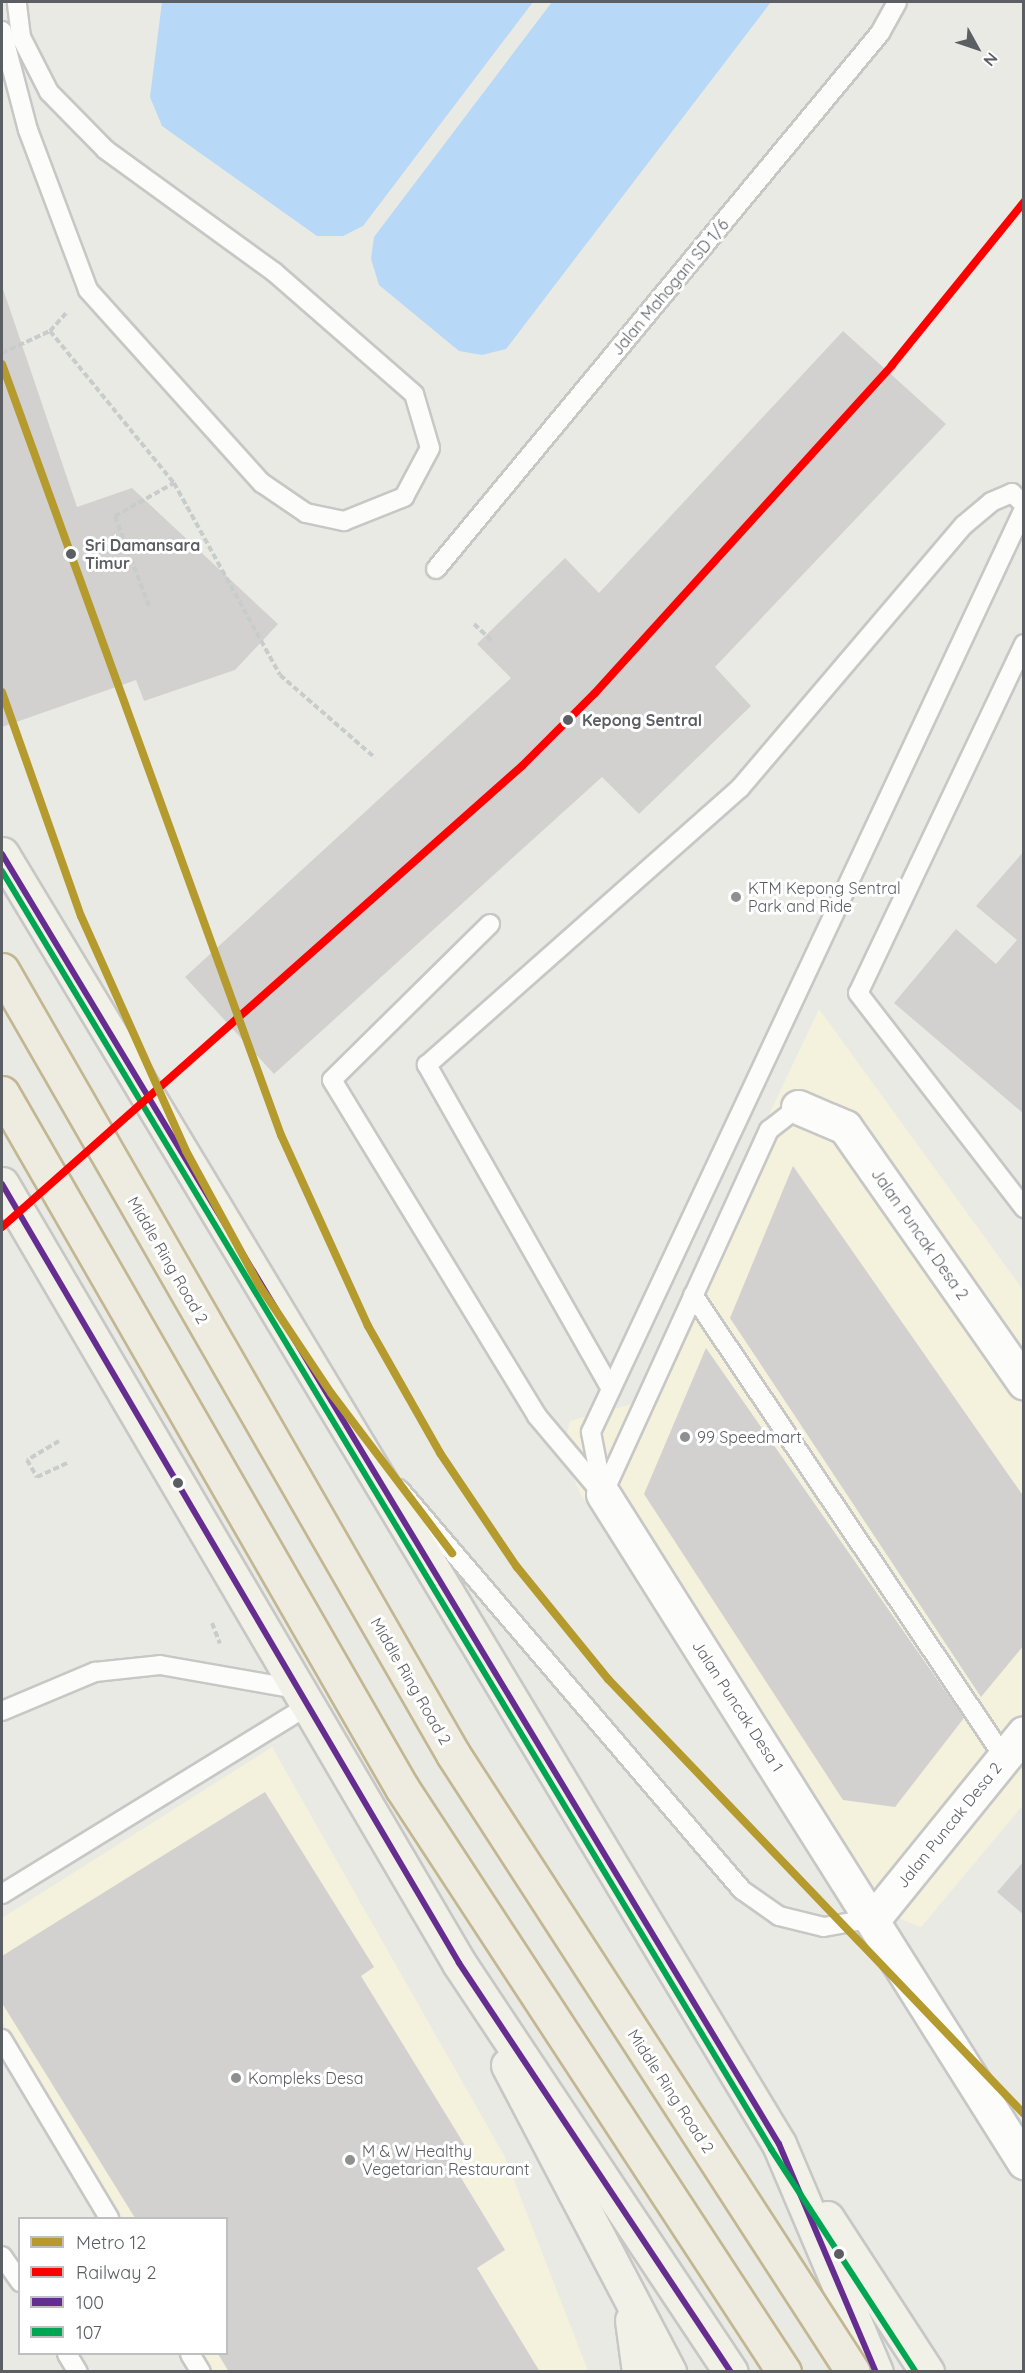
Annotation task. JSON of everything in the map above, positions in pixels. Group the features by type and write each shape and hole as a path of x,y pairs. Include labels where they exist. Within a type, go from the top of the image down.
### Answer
{"highway":[{"name":"Middle Ring Road 2","path":"2,970 453,1754 853,2372"},
{"path":"2,1093 402,1788 784,2372"}],"main road":[{"path":"2,854 779,2144 927,2372"},
{"path":"2,1184 301,1698 459,1963 731,2372"},
{"path":"459,1963 630,2306 669,2372"},
{"path":"779,2144 876,2372"},
{"path":"630,2306 639,2372"}],"street":[{"name":"Jalan Puncak Desa 2","path":"798,1107 845,1127 1023,1383"},
{"name":"Jalan Puncak Desa 1","path":"603,1494 874,1918 1023,2162"},
{"name":"Jalan Puncak Desa 2","path":"874,1918 1014,1745"}],"lane":[{"path":"2,31 28,130 88,290 262,483 306,513 345,521 404,498 430,447 414,394 274,272 106,150 49,92 21,37 17,2"},
{"name":"Jalan Mahogani SD 1/6","path":"436,569 880,33 897,2"},
{"path":"603,1494 591,1432 1023,507 1012,493 991,502 964,525 740,788 427,1065 611,1389"},
{"path":"1023,644 858,993 1023,1208"},
{"path":"490,924 332,1080 537,1416 603,1494"},
{"path":"603,1494 768,1130 798,1107"},
{"path":"693,1295 1014,1745"},
{"path":"353,1436 742,1890 779,1916 824,1926 874,1918"},
{"path":"2,1711 95,1672 160,1665 301,1698"},
{"path":"2,1894 301,1698"},
{"path":"2,2039 108,2217"},
{"path":"2,2256 18,2279"},
{"path":"68,2355 78,2372"},
{"path":"191,2355 201,2372"}],"path":[{"path":"2,352 50,330 174,483 280,675 375,758"},
{"path":"148,606 115,516 174,483"},
{"path":"474,624 492,641"},
{"path":"59,1441 27,1460 37,1477 69,1462"}],"shaded area":[{"path":"819,1009 1023,1290 1023,1805 921,1927 850,1899 581,1495 562,1452 570,1421 632,1404"},
{"name":"Kompleks Desa","path":"272,1747 505,2157 588,2371 213,2371 203,2355 228,2355 228,2217 120,2217 2,2021 2,1918"}],"water":[{"path":"162,2 533,2 363,226 343,236 317,236 162,126 150,97"},
{"path":"552,2 771,2 506,349 482,355 459,351 379,285 371,259 374,237"}],"building":[{"path":"2,286 77,507 132,488 278,624 235,670 144,701 136,680 2,727"},
{"path":"843,331 946,424 715,667 751,706 639,814 602,777 274,1074 185,977 511,678 477,644 565,558 599,593"},
{"path":"1024,851 1024,1114 894,1003 956,929 996,964 1017,940 976,906"},
{"path":"793,1166 1024,1497 1024,1645 981,1697 730,1318"},
{"path":"706,1348 964,1718 895,1807 843,1800 644,1494"},
{"name":"Kompleks Desa","path":"265,1792 374,1967 361,1976 469,2152 452,2163 505,2250 477,2268 540,2372 229,2372 219,2355 228,2355 228,2217 134,2217 2,2003 2,1956"},
{"path":"1024,1861 1024,1915 997,1892"}],"metro line":[{"name":"12","path":"2,364 281,1135 368,1326 440,1453 517,1567 608,1679 1024,2114"},
{"name":"12","path":"2,692 81,916 186,1151 259,1285 331,1393 452,1553"}],"rail line":[{"name":"2","path":"2,1227 522,766 595,693 892,365 1024,202"}],"transit line":[{"name":"100","path":"2,854 779,2144 876,2372"},
{"name":"107","path":"2,871 771,2149 916,2372"},
{"name":"100","path":"2,1184 459,1963 731,2372"}],"place":[{"name":"Sri Damansara Timur","path":"71,554"},
{"name":"Kepong Sentral","path":"568,720"},
{"name":"KTM Kepong Sentral Park and Ride","path":"736,897"},
{"name":"99 Speedmart","path":"685,1437"},
{"name":"Kompleks Desa","path":"236,2078"},
{"name":"M & W Healthy Vegetarian Restaurant","path":"350,2160"}]}
